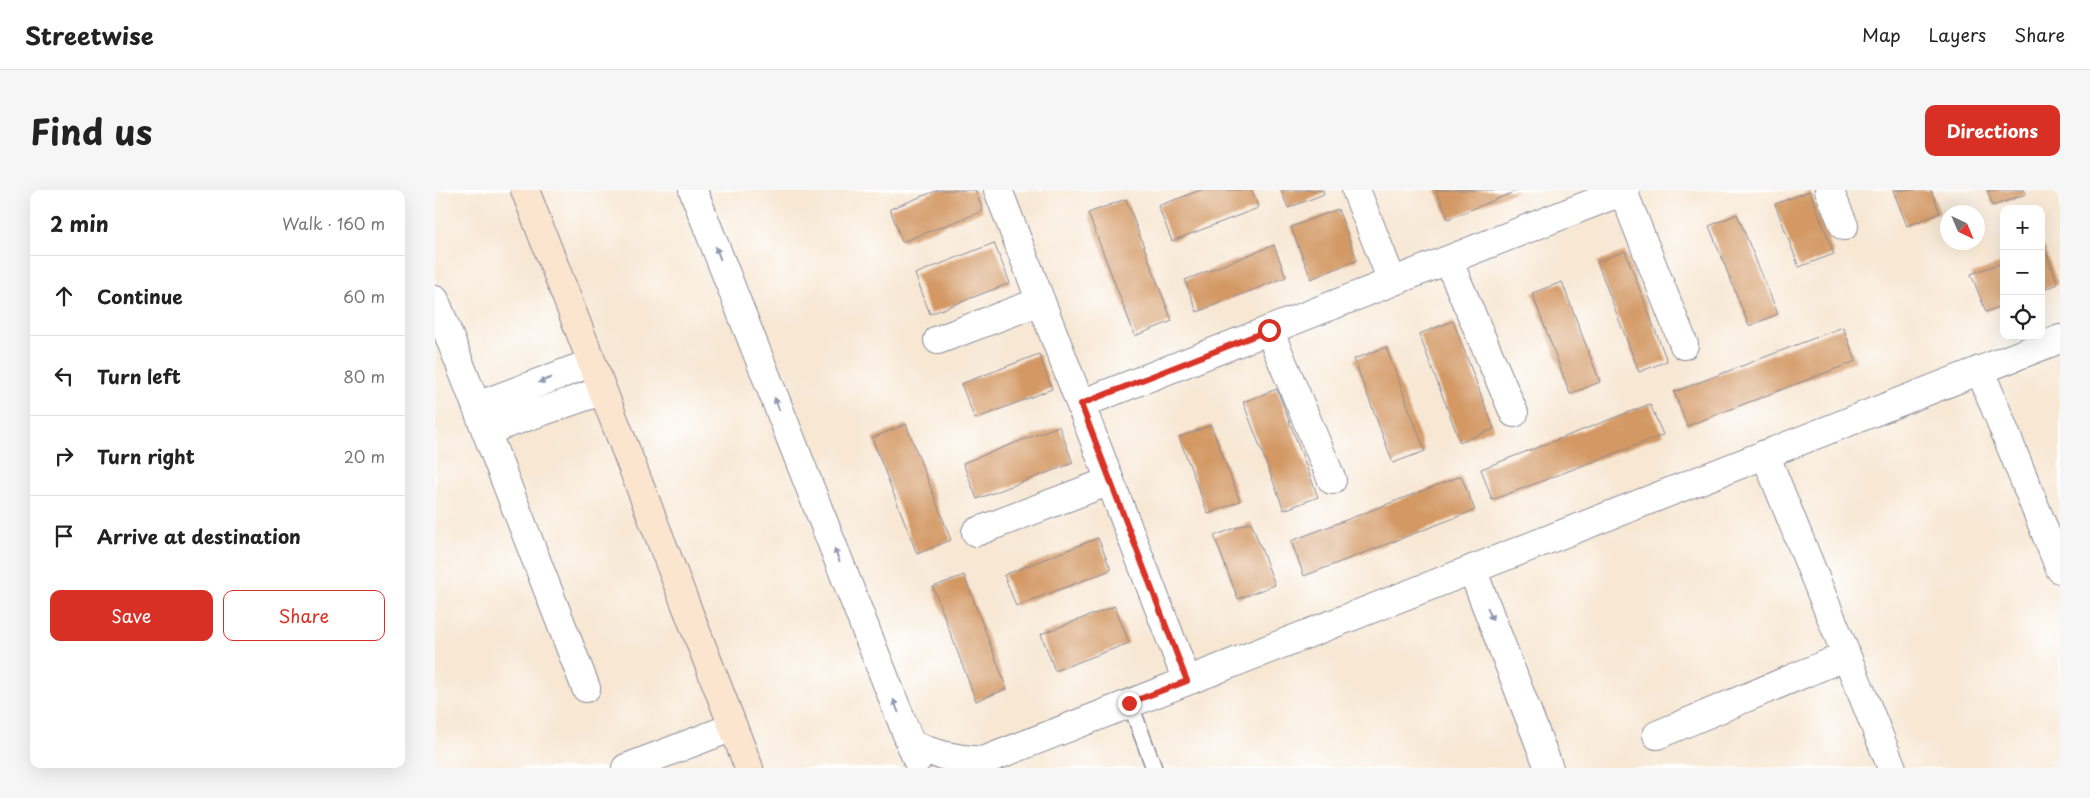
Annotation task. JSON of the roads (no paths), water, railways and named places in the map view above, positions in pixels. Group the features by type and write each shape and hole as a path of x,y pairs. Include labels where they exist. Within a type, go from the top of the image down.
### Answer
{"street":[{"path":"525,190 749,768"},
{"path":"693,190 916,756 927,752 981,764 1129,703 2060,339"},
{"path":"998,190 1187,681"},
{"path":"1356,190 1393,281"},
{"path":"1829,190 1844,226"},
{"path":"1081,404 1624,191 1684,345"},
{"path":"1448,260 1514,413"},
{"path":"435,300 586,688"},
{"path":"938,340 1041,301"},
{"path":"1269,330 1332,480"},
{"path":"477,406 591,363"},
{"path":"1980,370 2060,569"},
{"path":"486,431 601,390"},
{"path":"1765,454 1892,768"},
{"path":"977,532 1110,481"},
{"path":"1472,569 1549,768"},
{"path":"1657,735 1846,656"},
{"path":"627,768 733,726"}],"lane":[{"path":"1129,703 1154,768"}]}
